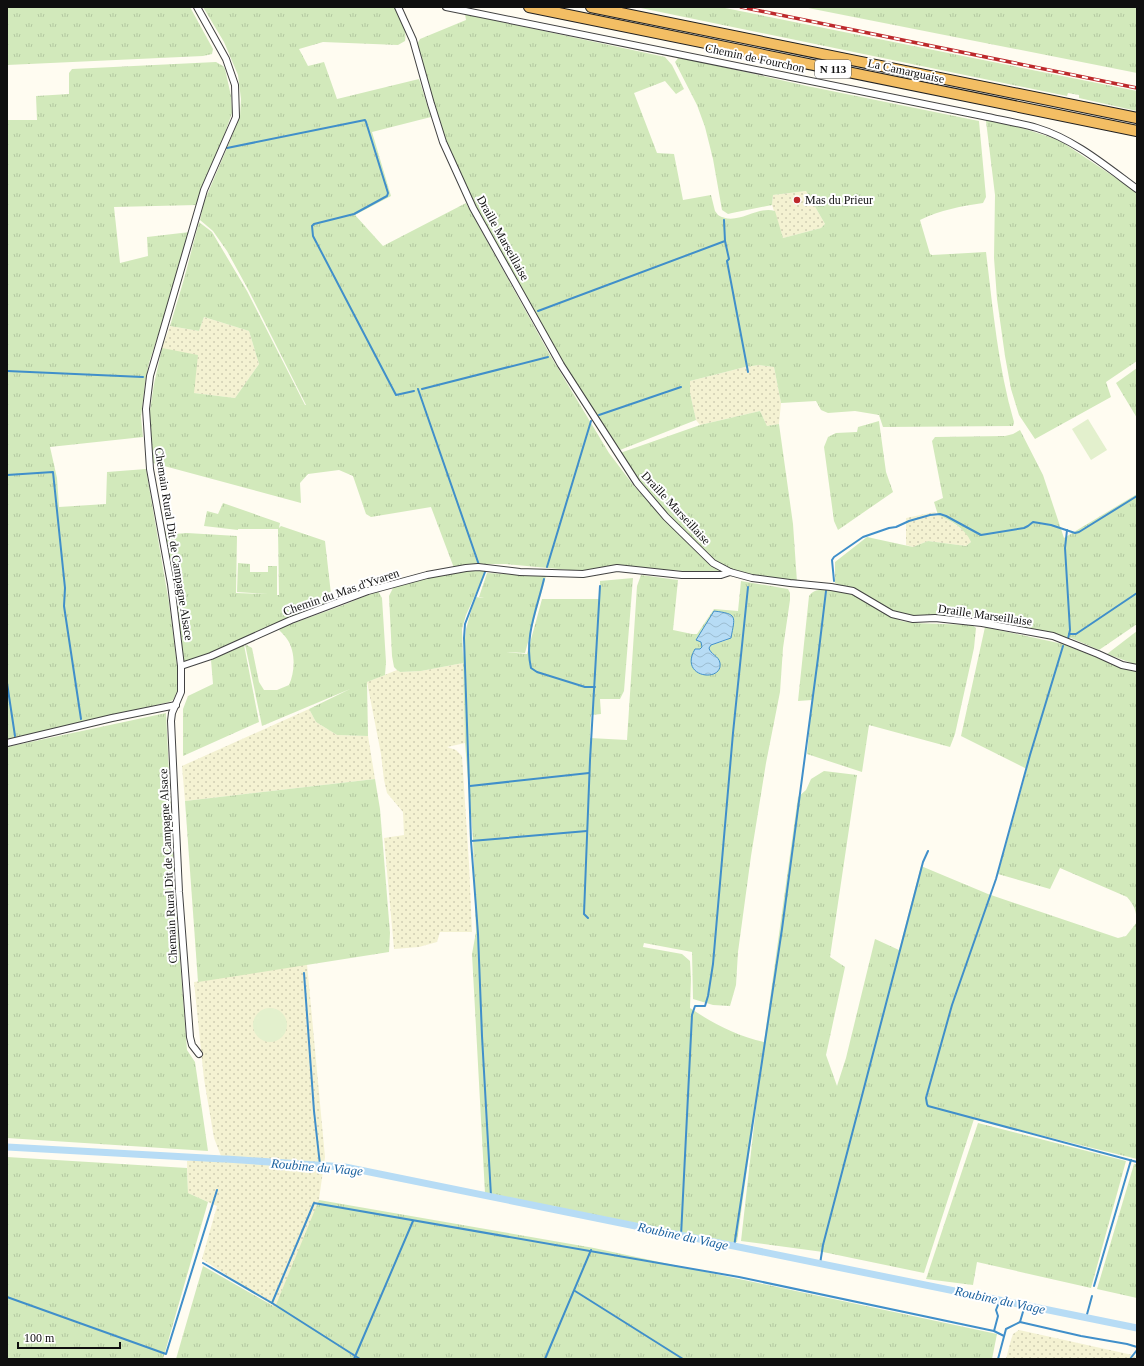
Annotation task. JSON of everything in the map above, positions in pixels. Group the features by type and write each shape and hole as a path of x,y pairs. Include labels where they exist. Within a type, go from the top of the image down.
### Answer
{"highway":[{"name":"La Camarguaise","path":"529,7 1137,132"},
{"name":"La Camarguaise","path":"591,7 1137,118"}],"street":[{"name":"Chemain Rural Dit de Campagne Alsace","path":"197,7 226,59 235,85 236,117 204,190 150,376 146,409 150,469 171,584 181,666 181,692 172,713 171,721 179,892 190,1037 192,1045 199,1054"},
{"name":"Draille Marseillaise","path":"398,7 413,40 430,104 446,148 473,208 561,365 637,483 666,516 713,563 730,572 752,578 853,591 892,614 913,619 936,618 982,623 1053,636 1122,665 1137,668"},
{"name":"Chemin de Fourchon","path":"446,7 967,112 1038,128 1063,139 1088,154 1137,189"},
{"name":"Chemin du Mas d'Yvaren","path":"181,666 210,656 291,620 368,591 427,575 466,568 478,567 520,572 583,574 617,568 682,575 721,575 730,572"},
{"path":"7,743 112,718 176,705"}],"shaded area":[{"path":"806,191 825,224 821,228 783,238 772,205 773,195"},
{"path":"204,317 249,331 259,364 235,398 194,393 162,348 170,326 199,331"},
{"path":"759,365 774,367 781,403 779,424 767,426 760,411 700,425 696,420 690,393 690,381 745,367"},
{"path":"935,512 968,534 971,542 966,546 928,541 913,547 906,545 906,518"},
{"path":"463,663 465,743 447,747 456,750 462,756 472,932 440,932 437,942 419,947 394,949 384,838 404,835 403,812 387,793 367,682 397,670 400,672 421,671"},
{"path":"309,709 316,722 337,735 368,736 375,779 185,801 182,766"},
{"path":"307,964 325,1157 318,1206 275,1307 202,1259 217,1206 188,1193 187,1161 221,1156 214,1138 204,1079 194,982"},
{"path":"1019,1330 1137,1356 1137,1359 1006,1359 1013,1334"}],"green space":[{"path":"7,7 190,7 213,49 212,54 203,56 7,65"},
{"path":"203,7 394,7 401,19 405,32 405,41 398,45 323,42 299,49 308,66 324,62 337,99 419,79 431,117 372,132 391,196 355,215 383,246 466,203 550,355 609,453 634,486 703,558 719,570 717,573 618,567 604,567 580,571 506,564 478,564 454,568 431,507 371,517 366,514 353,476 339,470 308,474 300,483 301,503 153,463 149,417 162,348 198,355 194,393 235,398 259,364 249,331 204,317 199,331 170,326 199,222 212,232 247,291 306,405 249,291 227,251 213,231 200,220 204,202 240,116 241,99 238,75 224,42"},
{"path":"636,7 720,7 1137,91 1137,111 1079,98 1079,95 1068,93 1067,96"},
{"path":"803,7 1137,7 1137,73"},
{"path":"465,14 665,57 672,65 684,89 676,94 665,81 634,93 657,153 674,154 683,200 711,195 715,211 718,215 732,219 761,211 775,211 783,238 821,228 825,224 806,191 773,195 772,205 728,214 722,210 713,159 705,127 697,105 675,62 679,57 807,86 979,121 986,197 983,203 951,209 920,220 930,254 932,255 986,252 997,338 1008,401 1014,422 1013,426 883,427 879,415 855,411 828,413 821,410 816,401 781,403 774,367 759,365 745,367 690,381 690,393 696,420 620,450 614,444 577,384 557,355 532,306 499,251 451,157 436,116 417,44 420,39 466,20"},
{"path":"216,62 225,69 231,96 232,113 221,144 207,174 197,205 114,207 120,263 148,256 147,237 190,232 149,363 141,417 143,437 50,447 57,478 59,507 106,504 107,472 146,469 169,603 177,665 177,692 173,700 169,702 7,740 7,120 37,120 36,96 69,94 69,73 72,69"},
{"path":"987,119 1059,140 1137,192 1137,361 1106,382 1111,397 1035,439 1019,415 1011,389 1005,356 997,299 994,258 995,195 986,121"},
{"path":"1137,368 1137,418 1116,383"},
{"path":"760,411 767,426 779,424 793,524 797,582 738,573 715,562 695,543 643,487 620,453 700,425"},
{"path":"1088,419 1107,450 1091,460 1072,429"},
{"path":"879,421 886,472 893,492 838,530 834,521 824,447 828,437 836,433 857,432 858,427"},
{"path":"1020,430 1043,475 1064,538 1137,494 1137,624 1099,650 1071,638 977,620 919,617 901,614 866,595 835,583 835,562 867,537 913,547 928,541 966,546 971,542 969,537 962,529 938,515 934,502 943,498 932,441 935,437 1005,436"},
{"path":"223,503 280,523 279,528 281,526 325,541 332,603 278,623 203,656 185,662 183,660 165,544 165,531 174,534 187,533 237,536 236,593 268,594 237,592 238,563 250,564 250,572 268,572 268,566 277,566 277,595 279,595 278,529 238,530 204,526 207,511 218,514"},
{"path":"467,571 486,571 466,615 462,629 463,658 466,629 475,597 484,598 479,597 487,573 546,576 525,653 506,652 527,654 542,599 600,599 600,581 633,578 624,691 620,699 600,699 601,714 591,715 590,738 627,740 637,586 641,575 678,580 673,630 692,634 697,634 714,609 738,611 741,581 788,589 790,593 790,600 783,648 780,692 766,763 751,856 738,952 736,985 730,1006 713,1005 693,999 692,952 644,943 643,947 682,954 690,961 690,1008 725,1028 764,1042 798,797 806,790 811,779 824,771 857,775 830,957 845,967 826,1055 837,1086 846,1058 875,939 899,950 921,866 988,894 1118,938 1126,936 1137,922 1137,1159 974,1119 924,1273 823,1252 741,1241 759,1081 737,1242 485,1193 472,954 476,932 473,839 465,743 463,663 421,671 400,672 394,667 392,656 389,596 393,588 428,577","holes":["732,615 727,640 711,645 709,651 714,654 715,673 703,675 695,649 700,649 702,647 701,641 697,640"]},
{"path":"832,589 853,594 901,621 914,623 972,625 976,628 974,648 955,734 950,747 869,725 862,772 807,754 812,700 798,701 809,596 811,593 816,591"},
{"path":"378,591 382,598 386,662 385,675 367,682 368,736 337,735 316,722 309,709 350,689 262,726 245,644 252,648 259,682 264,690 277,690 289,685 294,662 290,644 279,630 283,627"},
{"path":"985,627 1063,644 1121,667 1137,671 1137,922 1135,909 1127,897 1060,868 1050,889 998,874 1027,769 961,736"},
{"path":"1137,631 1137,665 1107,654"},
{"path":"244,645 259,722 183,756 183,709 188,696 213,684 211,660"},
{"path":"166,713 175,896 187,1050 195,1062 208,1151 7,1138 7,747"},
{"path":"375,779 380,809 390,933 389,952 198,982 185,801"},
{"path":"267,1008 273,1008 277,1009 284,1015 287,1025 286,1032 280,1039 273,1042 267,1042 263,1041 256,1035 253,1028 253,1022 254,1018 260,1011"},
{"path":"978,1123 1126,1161 1091,1288 977,1262 973,1285 926,1279"},
{"path":"7,1157 187,1168 188,1193 208,1202 163,1359 7,1359"},
{"path":"1134,1164 1137,1164 1137,1298 1097,1289"},
{"path":"319,1200 594,1248 997,1334 992,1359 176,1359 203,1266 275,1307"}],"water":[{"path":"714,611 731,615 734,621 731,638 711,645 709,648 720,663 719,669 715,673 709,675 696,671 692,666 691,659 695,649 700,649 702,647 701,642 696,640"}],"waterway":[{"path":"227,148 365,120 388,193 387,196 354,214 314,224 312,226 313,236 396,395 414,391"},
{"path":"724,220 725,241 729,259 727,261 748,372"},
{"path":"538,311 725,241"},
{"path":"422,389 548,357"},
{"path":"7,371 143,377"},
{"path":"599,415 681,387"},
{"path":"418,389 479,565"},
{"path":"547,567 591,421"},
{"path":"7,475 53,472 65,588 64,606 81,719"},
{"path":"834,581 832,560 834,557 863,537 930,515 940,514 946,516 981,535 1024,528 1033,522 1051,525 1075,533 1137,496"},
{"path":"1067,530 1065,548 1070,630 1068,639"},
{"path":"485,572 465,624 464,638 471,841 478,934 491,1196"},
{"path":"544,579 530,634 529,657 531,668 537,672 585,687 595,687"},
{"path":"588,918 584,914 590,760 600,586"},
{"path":"681,1236 692,1015 695,1006 705,1006 713,964 733,733 748,587"},
{"path":"734,1247 782,929 826,591"},
{"path":"1069,634 1076,634 1137,593"},
{"path":"1063,646 1030,755 996,879 952,1005 926,1098 928,1106 1137,1162"},
{"path":"7,683 15,736"},
{"path":"470,786 589,773"},
{"path":"471,841 587,831"},
{"path":"820,1264 823,1245 923,862 928,851"},
{"path":"304,973 314,1111 320,1165"},
{"name":"Roubine du Viage","path":"7,1147 223,1159"},
{"name":"Roubine du Viage","path":"226,1159 345,1167 1137,1328"},
{"path":"1094,1286 1131,1160"},
{"path":"7,1297 166,1354 217,1190"},
{"path":"272,1303 314,1203 739,1277 994,1331 1004,1336"},
{"path":"354,1359 413,1221"},
{"path":"545,1359 591,1250"},
{"path":"203,1263 272,1303 360,1359"},
{"path":"575,1291 683,1359"},
{"path":"1086,1318 1092,1296"},
{"path":"994,1331 998,1316 996,1310 1000,1300"},
{"path":"998,1359 1006,1329 1020,1322 1025,1305"},
{"path":"1020,1322 1137,1347"},
{"path":"1130,1359 1137,1350"}],"railway":[{"path":"741,7 1137,88"}],"place":[{"name":"Mas du Prieur","path":"797,200"}]}
